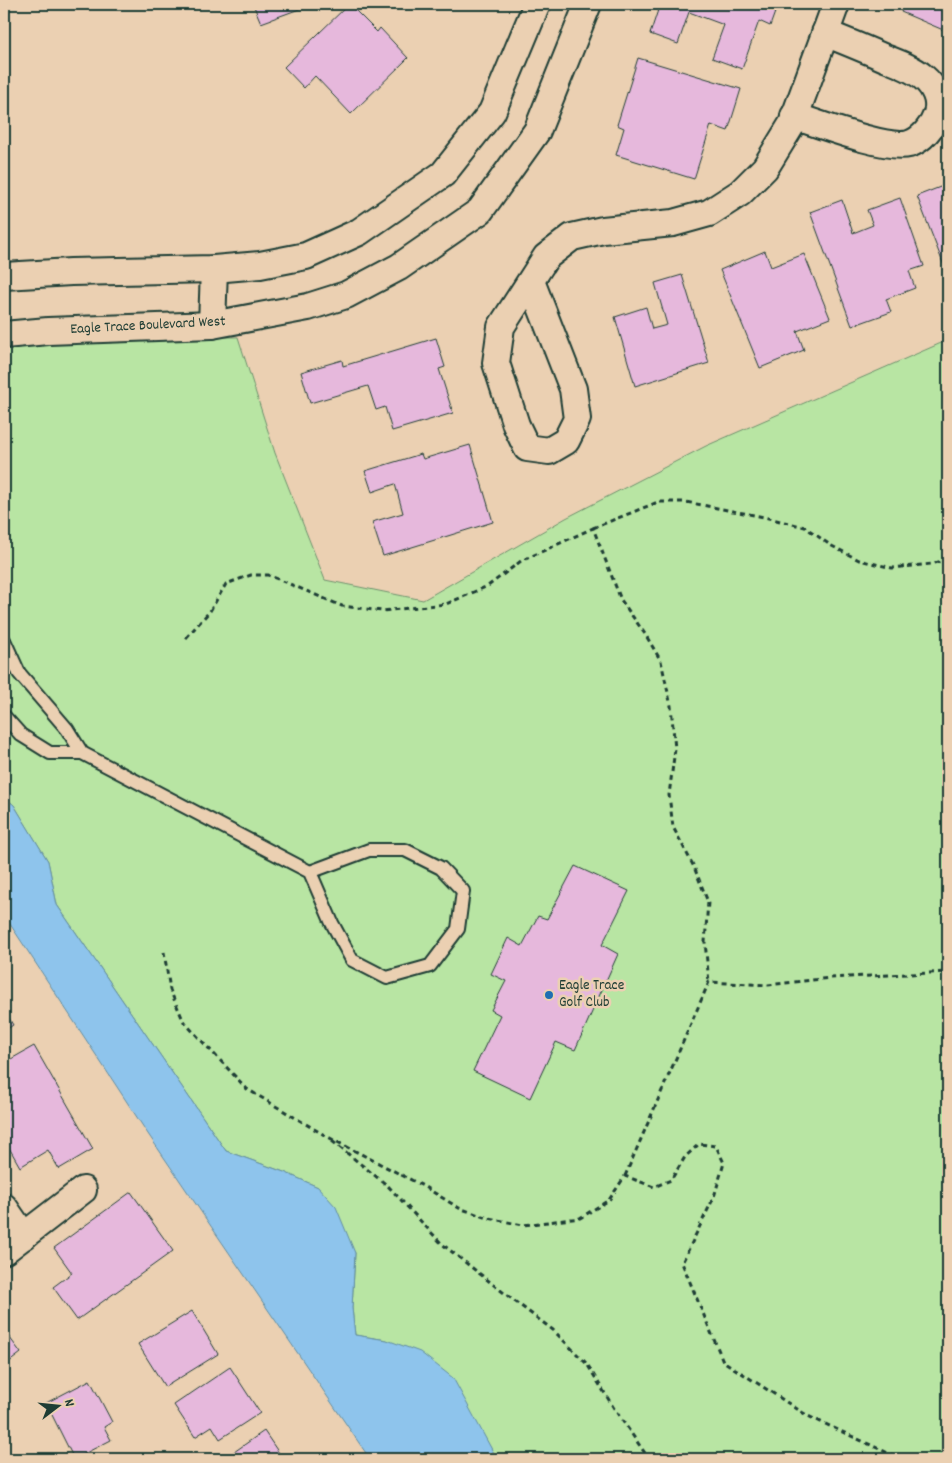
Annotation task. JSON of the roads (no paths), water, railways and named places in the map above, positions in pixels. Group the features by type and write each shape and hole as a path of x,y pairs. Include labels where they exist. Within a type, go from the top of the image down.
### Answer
{"street":[{"path":"4,276 71,272 214,269 260,264 306,256 359,232 443,174 492,112 537,4"},
{"name":"Eagle Trace Boulevard West","path":"4,335 48,331 212,325 308,307 346,295 399,267 480,211 537,131 588,4"},
{"path":"531,281 573,389 577,419 566,441 549,450 527,448 516,425 496,364 501,327 546,257 572,237 603,230 672,223 709,213 740,193 765,168 792,124 836,4"},
{"path":"794,116 878,142 895,145 909,144 920,138 935,120 938,100 934,90 918,73 825,32"},
{"path":"212,325 214,269"},
{"path":"4,1207 14,1243 83,1190"}],"lane":[{"path":"4,640 19,673 67,730 82,753"},
{"path":"4,716 21,735 50,753 82,753 310,872 332,923 352,960 387,978 430,966 458,929 463,891 441,868 405,850 369,850 310,872"}],"water":[{"path":"4,797 14,805 48,861 57,905 226,1151 284,1172 318,1187 336,1207 355,1253 352,1308 355,1335 387,1340 420,1352 453,1378 497,1459 370,1459 148,1134 4,915"}],"place":[{"name":"Eagle Trace Golf Club","path":"549,995"}]}
